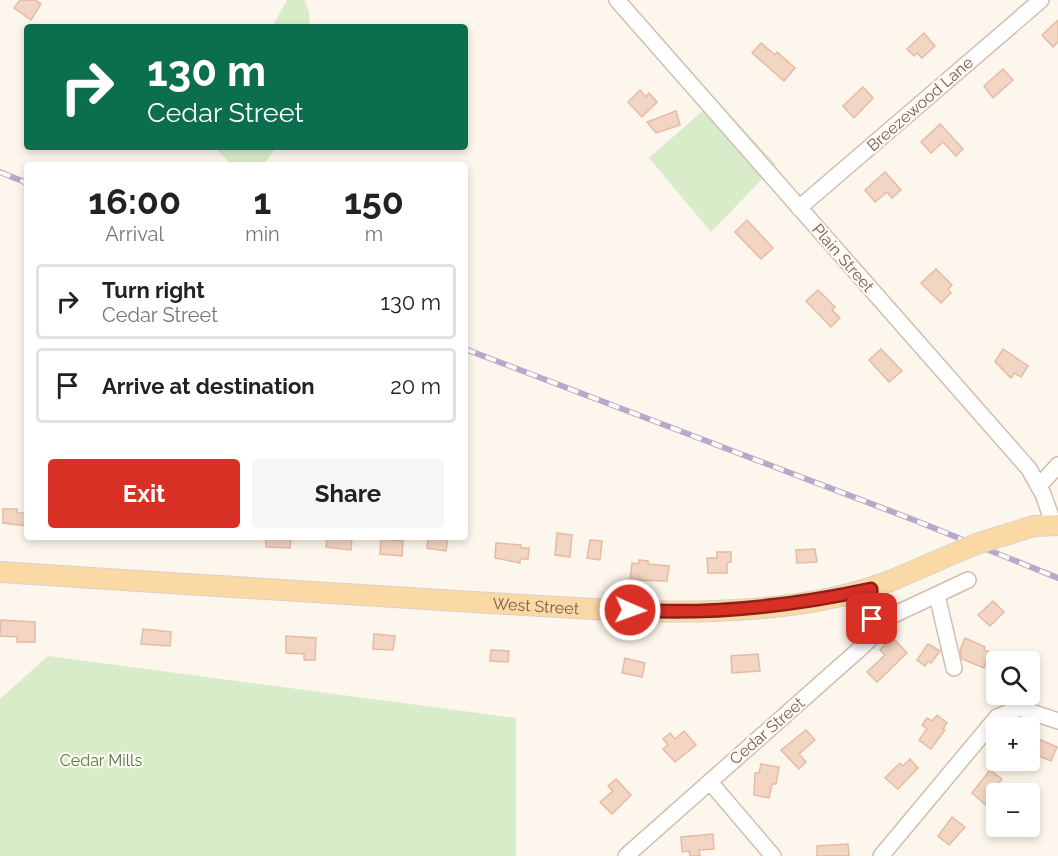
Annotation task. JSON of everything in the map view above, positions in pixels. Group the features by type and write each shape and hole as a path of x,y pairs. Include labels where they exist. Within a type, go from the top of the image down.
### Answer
{"main road":[{"name":"West Street","path":"0,572 653,612 787,605 871,589 976,544 1034,526 1056,525"}],"street":[{"name":"Plain Street","path":"617,0 1029,469 1056,525"},
{"name":"Breezewood Lane","path":"800,208 1041,0"},
{"path":"1039,486 1058,465"},
{"path":"872,625 968,580"},
{"name":"Cedar Street","path":"626,856 871,638 871,589"},
{"path":"937,595 954,668"},
{"path":"881,856 997,717 1019,708 1058,721"},
{"path":"710,782 773,856"}],"green space":[{"path":"287,0 304,0 309,11 310,24 274,24"},
{"path":"716,99 776,165 711,232 649,158"},
{"path":"217,150 274,150 266,162 229,162"},
{"name":"Cedar Mills","path":"48,656 516,718 516,856 0,856 0,699"}],"building":[{"path":"20,0 35,0 41,4 31,20 14,8"},
{"path":"1058,20 1058,42 1053,47 1042,35"},
{"path":"924,33 935,46 922,58 917,53 914,56 907,49"},
{"path":"761,43 775,55 777,52 795,68 784,81 752,53"},
{"path":"1003,69 1013,80 993,98 984,86"},
{"path":"863,87 873,98 854,118 843,106"},
{"path":"640,90 646,97 649,93 657,102 642,117 628,102"},
{"path":"676,111 680,125 656,133 647,122"},
{"path":"940,124 963,149 956,156 943,142 931,153 921,142"},
{"path":"885,172 901,190 892,198 887,192 875,202 865,190"},
{"path":"747,220 773,248 761,259 735,232"},
{"path":"936,269 952,285 948,289 951,293 941,303 921,283"},
{"path":"818,290 835,307 832,310 840,318 831,327 806,301"},
{"path":"881,349 902,371 889,382 869,360"},
{"path":"1003,349 1028,366 1021,377 1014,373 1011,378 995,362"},
{"path":"3,509 17,509 17,513 24,513 24,526 3,523"},
{"path":"557,533 572,535 570,557 555,555"},
{"path":"266,540 291,540 290,548 266,547"},
{"path":"327,540 352,540 351,550 326,547"},
{"path":"381,540 403,541 402,556 380,554"},
{"path":"428,540 448,540 446,551 427,548"},
{"path":"590,540 602,541 600,560 587,558"},
{"path":"496,543 529,548 528,559 520,559 520,563 495,558"},
{"path":"815,549 817,562 797,563 796,550"},
{"path":"717,552 731,552 731,562 727,563 727,573 708,573 707,558 717,558"},
{"path":"639,560 648,561 648,564 669,566 667,581 630,580 632,563 639,564"},
{"path":"993,601 1004,612 990,626 978,615"},
{"path":"1,620 35,622 35,642 17,642 17,637 0,636"},
{"path":"143,629 171,632 170,646 141,644"},
{"path":"374,634 395,636 393,650 373,649"},
{"path":"286,636 316,638 315,660 304,660 304,654 286,653"},
{"path":"892,637 907,653 877,682 867,672 885,655 880,650"},
{"path":"965,638 985,647 984,650 987,651 984,668 962,659 960,650"},
{"path":"928,644 940,651 931,663 928,661 925,666 917,660"},
{"path":"491,650 509,651 508,662 490,661"},
{"path":"758,654 760,671 732,673 731,656"},
{"path":"625,658 645,663 642,677 622,673"},
{"path":"937,715 947,723 943,729 945,730 931,749 919,740 927,729 922,725 927,718 932,721"},
{"path":"806,730 815,740 799,754 806,762 799,769 781,750"},
{"path":"684,731 696,745 675,762 663,749 668,745 663,739 670,733 675,739"},
{"path":"1040,740 1057,747 1051,761 1040,756"},
{"path":"910,759 918,768 898,789 885,778 900,763 903,766"},
{"path":"761,764 779,767 776,784 772,784 769,798 754,795 755,773 759,773"},
{"path":"989,771 1002,779 999,783 986,783 986,805 972,793"},
{"path":"616,779 631,795 612,814 600,802 613,791 608,786"},
{"path":"952,817 965,827 949,845 938,836"},
{"path":"713,834 714,849 699,850 700,856 690,856 689,851 682,852 681,837"},
{"path":"848,844 849,856 817,856 817,846"}],"railway":[{"path":"0,172 24,182"},
{"path":"468,350 914,520 1058,578"}],"route":[{"path":"630,610 653,612 765,607 809,602 871,589 872,619"}]}
